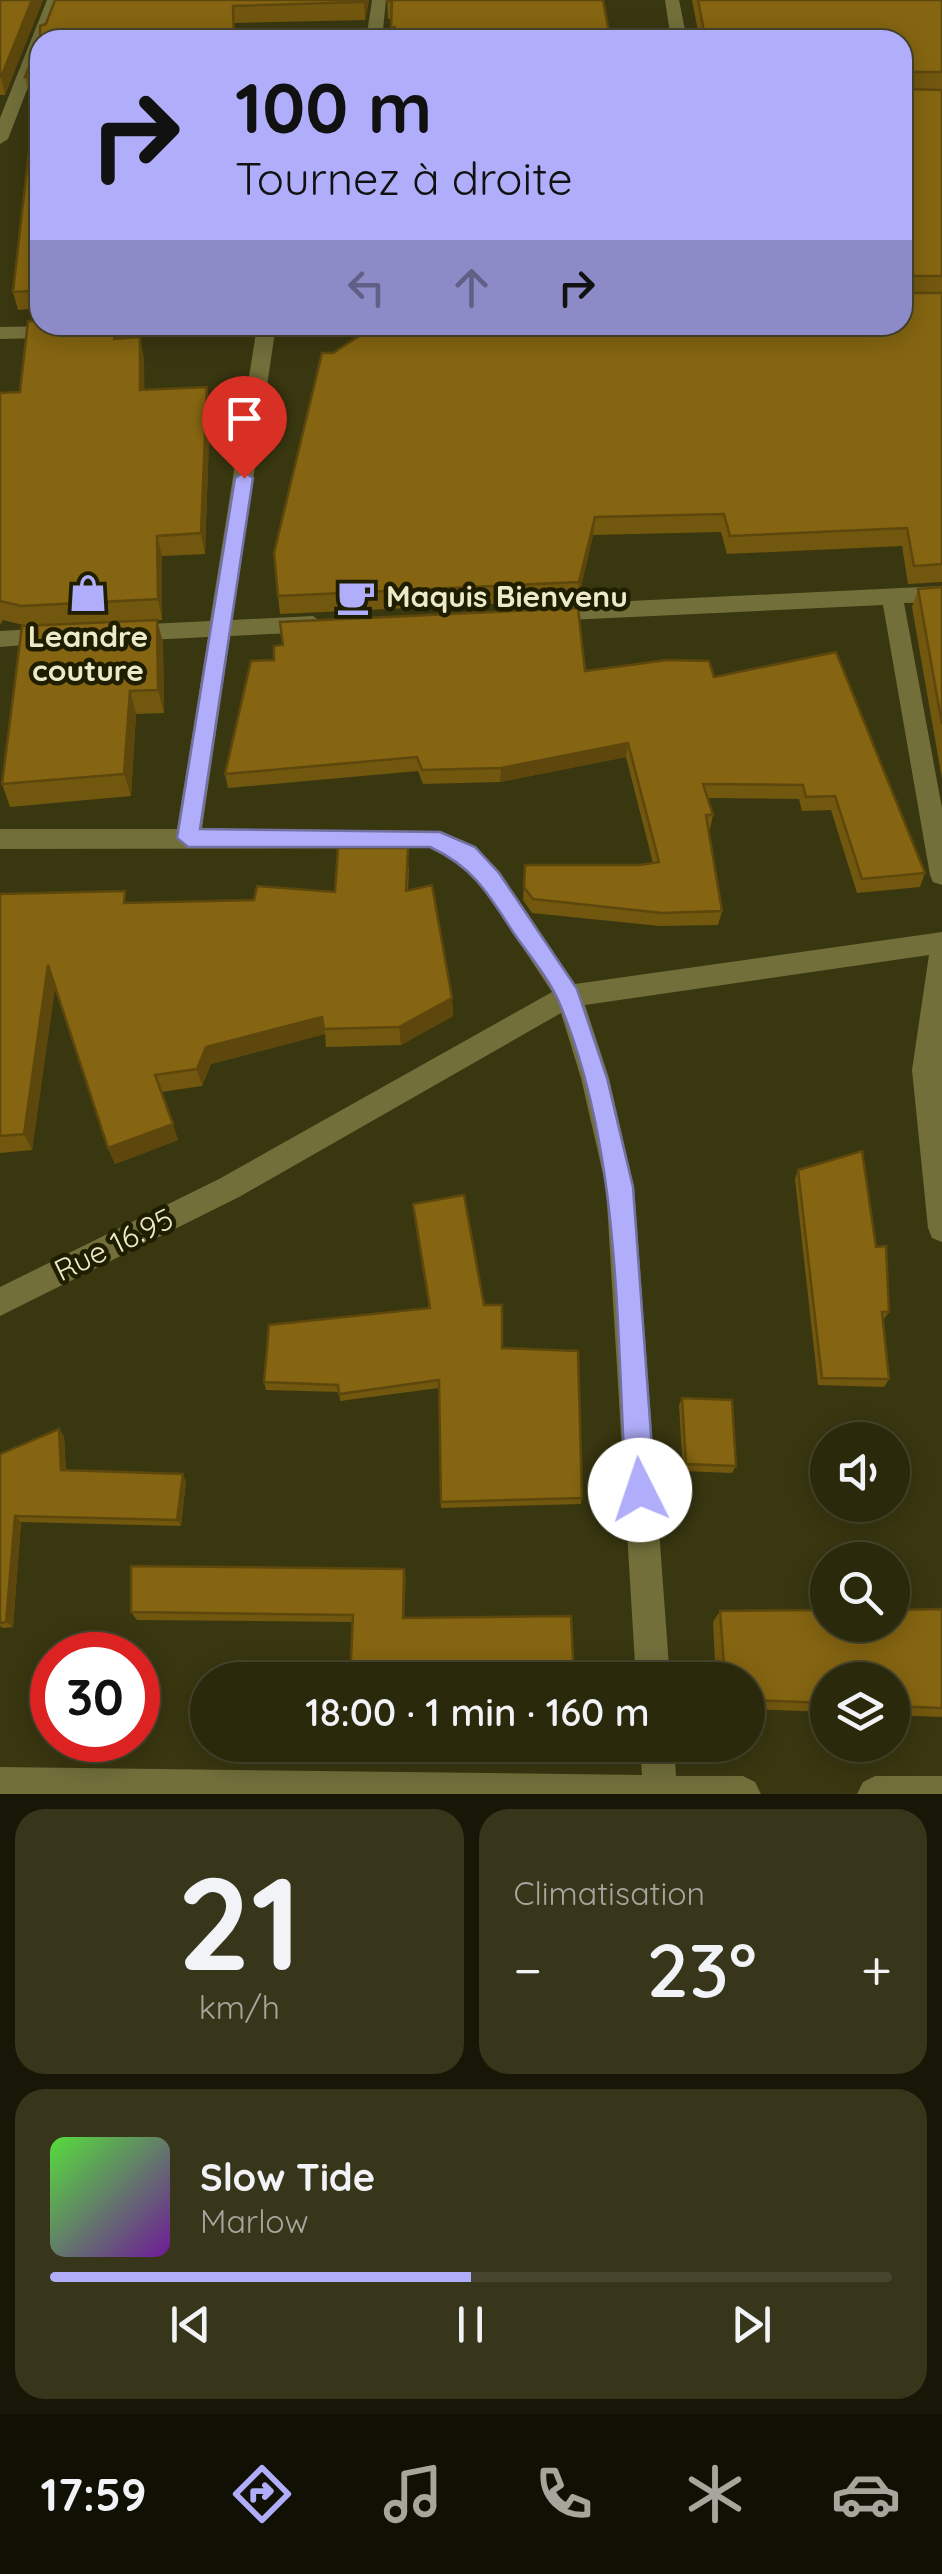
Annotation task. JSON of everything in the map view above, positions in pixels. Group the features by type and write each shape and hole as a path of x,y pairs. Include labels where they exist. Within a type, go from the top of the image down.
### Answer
{"street":[{"path":"42,30 54,0"},
{"path":"375,30 379,0"},
{"path":"672,0 678,30"},
{"path":"0,139 30,61"},
{"path":"14,102 30,102"},
{"path":"0,333 30,332"},
{"path":"188,838 265,335"},
{"path":"517,614 942,594"},
{"path":"892,596 942,875"},
{"path":"110,633 339,622"},
{"path":"0,638 74,635"},
{"path":"0,839 432,838 467,854 491,879 569,996 595,1078 620,1187 652,1662"},
{"path":"569,996 942,943"},
{"path":"942,956 934,1070 942,1228"},
{"name":"Rue 16.95","path":"0,1302 229,1188 569,996"},
{"path":"658,1762 660,1791"},
{"path":"0,1784 743,1794"},
{"path":"875,1794 942,1794"}],"building":[{"path":"0,0 32,0 1,77 0,77"},
{"path":"55,0 365,0 233,6 234,30 40,30"},
{"path":"603,0 609,30 395,30 391,27 392,1 387,1"},
{"path":"698,0 942,0 942,72 912,72 912,30 704,30"},
{"path":"912,89 942,90 942,276 912,276"},
{"path":"30,142 30,291 13,292"},
{"path":"912,293 942,293 942,564 914,566 907,528 730,536 724,514 595,517 579,582 278,596 274,553 322,353 333,353 361,335 912,335"},
{"path":"28,321 30,335 140,337 140,390 207,387 201,533 157,536 158,599 21,606 0,601 0,393 20,392"},
{"path":"942,587 942,724 918,589"},
{"path":"578,608 585,671 667,660 709,661 714,677 836,652 925,873 862,879 835,796 806,797 803,785 703,784 713,815 706,815 722,911 662,913 533,899 524,887 525,865 659,862 628,743 501,768 422,770 417,757 225,774 251,661 274,660 274,646 283,645 280,622"},
{"path":"157,620 158,690 130,691 124,774 2,784 22,626"},
{"path":"338,848 408,848 406,891 432,885 452,998 399,1027 324,1029 322,1017 206,1047 197,1069 155,1075 173,1124 108,1148 48,965 24,1134 0,1136 0,894 125,891 124,903 254,900 257,886 335,892"},
{"path":"862,1151 876,1247 886,1246 889,1312 882,1312 889,1379 822,1378 798,1170"},
{"path":"464,1195 484,1305 502,1305 502,1348 578,1351 582,1498 441,1502 439,1380 339,1394 338,1385 264,1382 269,1325 430,1308 413,1204"},
{"path":"682,1398 732,1400 736,1466 686,1464"},
{"path":"59,1429 61,1470 183,1474 177,1520 15,1516 6,1622 0,1623 0,1454"},
{"path":"131,1566 404,1569 403,1618 571,1616 573,1662 351,1662 353,1615 131,1612"},
{"path":"942,1609 942,1708 910,1707 910,1662 810,1662 810,1702 765,1701 765,1662 724,1662 720,1611 810,1610 810,1642 910,1642 910,1610"}],"place":[{"name":"Leandre couture","path":"88,593"},
{"name":"Maquis Bienvenu","path":"356,597"}],"route":[{"path":"244,478 188,838 432,838 467,854 491,879 569,996 595,1078 620,1187 640,1490"}]}
